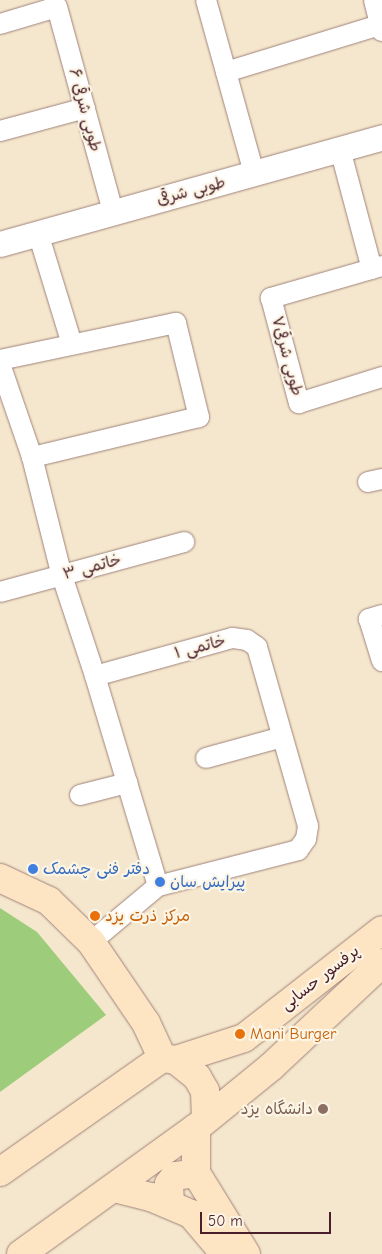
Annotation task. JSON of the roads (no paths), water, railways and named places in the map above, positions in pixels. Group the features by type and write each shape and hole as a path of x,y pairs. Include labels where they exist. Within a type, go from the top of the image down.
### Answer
{"main road":[{"path":"0,878 49,901 91,942 169,1059 197,1077 205,1091 196,1173 231,1252"},
{"name":"پرفسور حسابی","path":"0,1172 169,1059 244,1038 382,930"},
{"name":"پرفسور حسابی","path":"21,1254 201,1123 272,1066 382,963"},
{"path":"170,1204 167,1194 169,1184 175,1176 196,1173"},
{"path":"114,1188 170,1204 192,1214 231,1252"}],"street":[{"path":"206,0 254,173"},
{"path":"226,72 381,28 374,0"},
{"name":"طوبی شرقی ۶","path":"0,24 57,7 113,212"},
{"path":"0,130 85,108"},
{"name":"طوبی شرقی","path":"0,244 382,138"},
{"name":"طوبی شرقی۷","path":"340,149 377,267 271,298 299,403 382,377"},
{"path":"38,233 72,344"},
{"path":"32,457 199,417 176,323 72,344 0,362 32,457 62,576 95,676 158,886"},
{"name":"خاتمی ۳","path":"0,592 184,542"},
{"path":"382,615 369,619 382,661"},
{"name":"خاتمی ۱","path":"91,942 158,886 298,850 306,839 308,826 257,648 247,640 232,638 95,676"},
{"path":"206,758 282,737"},
{"path":"80,795 127,783"}],"place":[{"name":"دفتر فنی چشمک","path":"33,869"},
{"name":"پیرایش سان","path":"160,882"},
{"name":"مرکز ذرت یزد","path":"95,916"},
{"name":"Mani Burger","path":"240,1034"},
{"name":"دانشگاه یزد","path":"323,1109"}]}
